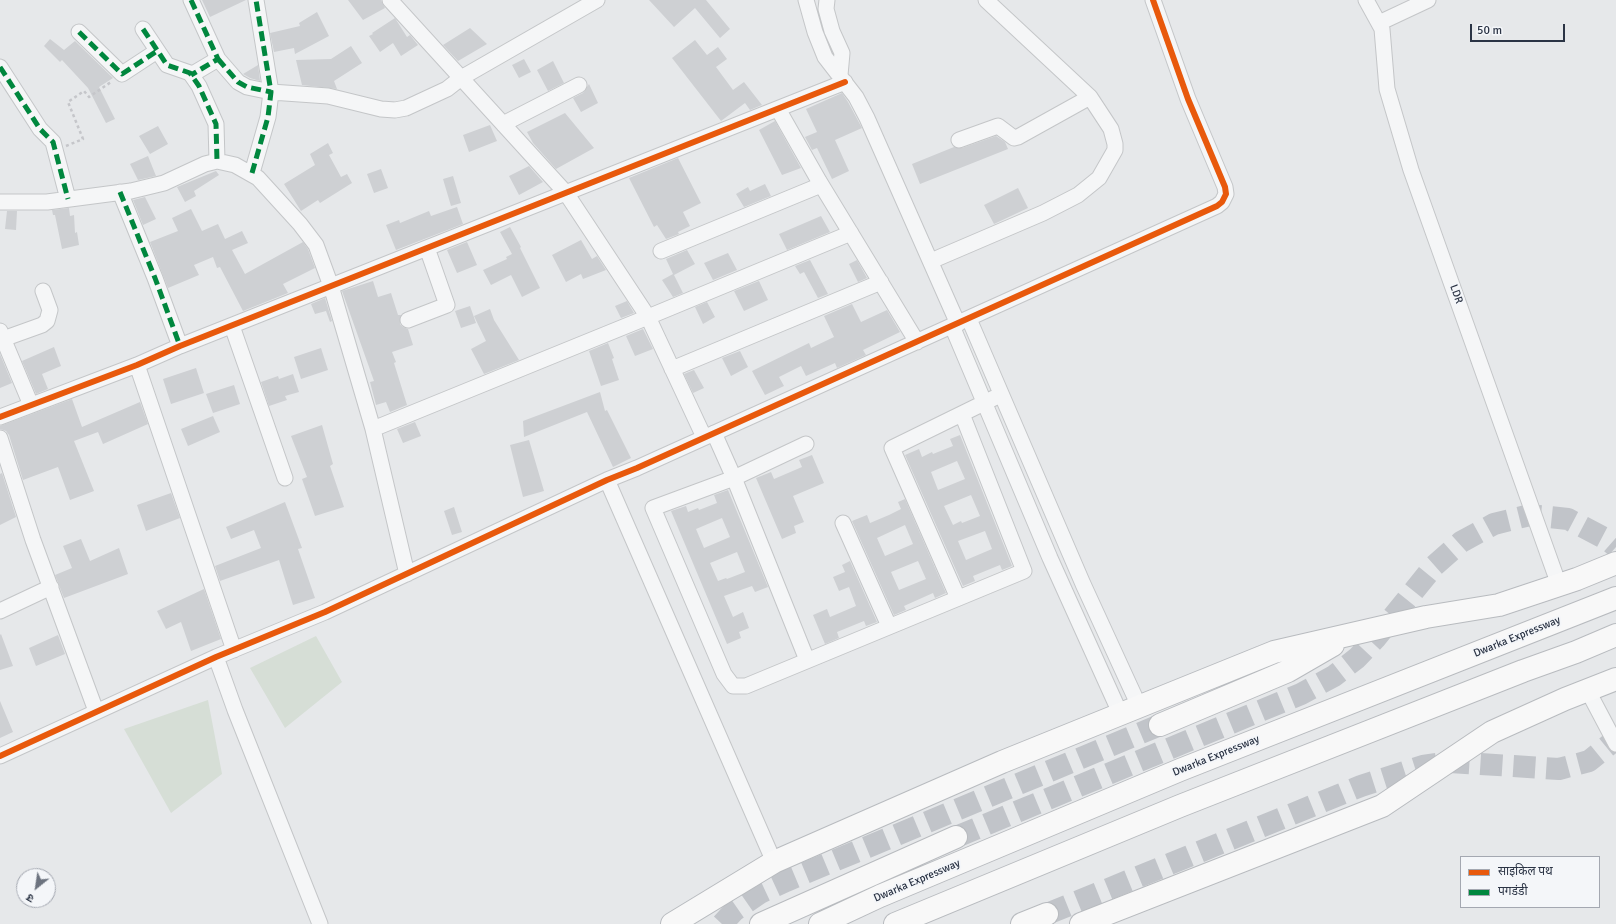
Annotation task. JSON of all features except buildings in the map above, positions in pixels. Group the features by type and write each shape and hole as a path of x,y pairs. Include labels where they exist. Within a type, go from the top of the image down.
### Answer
{"highway":[{"path":"672,924 774,862 1002,762 1274,652 1426,617 1499,604 1559,585 1616,563"},
{"name":"Dwarka Expressway","path":"820,924 880,896 1180,770 1616,598"},
{"path":"1160,725 1288,671 1350,635"},
{"path":"896,924 1180,806 1616,635"},
{"path":"1081,924 1382,806 1492,732 1565,699 1614,683"},
{"path":"761,924 956,837"},
{"path":"1022,924 1046,914"}],"street":[{"path":"191,0 218,59 242,84 254,89 271,92 323,95 381,109 395,110 406,108 447,88 461,78 597,0"},
{"path":"252,173 268,117 271,92 256,0"},
{"path":"390,0 566,193 648,318 672,369 734,478 807,660"},
{"path":"806,0 825,57 843,78 856,97 867,118 960,323 1001,395 1083,584 1130,710"},
{"path":"827,0 828,16 842,53 843,78"},
{"path":"931,261 1043,213 1078,195 1099,178 1115,150 1111,129 1090,97 986,0"},
{"path":"0,756 216,657 325,612 607,480 960,323 1209,210 1222,202 1226,194 1225,187 1188,99 1153,0"},
{"name":"LDR","path":"1366,0 1379,22 1384,41 1387,89 1398,128 1559,585"},
{"path":"1379,22 1428,0"},
{"path":"143,29 167,65 183,70 191,75 199,86 216,124 217,161"},
{"path":"79,32 122,74 157,51"},
{"path":"191,75 218,59"},
{"path":"0,67 40,129 53,142 68,199"},
{"path":"0,417 137,365 180,346 778,109 843,78"},
{"path":"503,124 579,85"},
{"path":"959,140 998,126 1014,138 1018,137 1090,97"},
{"path":"778,109 917,342"},
{"path":"0,202 48,202 120,192 164,183 205,164 217,161 235,165 252,173 258,178 310,235 316,245 331,286 373,429 407,574"},
{"path":"660,251 822,185"},
{"path":"120,192 155,278 180,346"},
{"path":"373,429 648,318 851,233"},
{"path":"408,320 447,305 427,248"},
{"path":"672,369 881,282"},
{"path":"31,405 2,335 42,324 47,321 50,310 44,291"},
{"path":"960,323 985,402 1050,558 1130,710"},
{"path":"232,326 285,478"},
{"path":"137,365 234,650"},
{"path":"958,598 892,448 1001,395"},
{"path":"806,444 734,478 653,508 724,674 733,686 746,686 1024,571 962,414"},
{"path":"0,438 51,587 96,711"},
{"path":"607,480 774,862"},
{"path":"843,523 889,626"},
{"path":"0,611 51,587"},
{"path":"216,657 235,710 320,924"},
{"path":"1588,691 1616,744"}],"path":[{"path":"55,150 83,139 68,102 84,91 89,97 122,74"}],"shaded area":[{"path":"316,636 342,682 285,728 250,668"},
{"path":"208,700 222,774 171,813 124,729"}],"tunnel":[{"path":"956,837 1301,694 1334,676 1357,658 1375,639 1434,566 1461,542 1494,524 1530,515 1568,519 1608,540 1616,547"},
{"path":"722,924 734,911 760,893 786,881 1160,725"},
{"path":"1047,914 1361,786 1423,766 1450,762 1559,769 1589,761 1616,739"}],"marked path":[{"path":"191,0 218,59 191,75"},
{"path":"252,173 268,117 271,92 256,0"},
{"path":"143,29 167,65 190,73 199,86 216,124 217,161"},
{"path":"79,32 122,74 157,51"},
{"path":"218,59 238,82 247,87 271,92"},
{"path":"0,67 40,129 53,142 68,199"},
{"path":"120,192 155,278 180,346"}],"cycle path":[{"path":"0,756 216,657 325,612 607,480 637,468 1217,206 1222,202 1226,194 1225,187 1188,99 1153,0"},
{"path":"0,417 137,365 180,346 845,82"}]}
